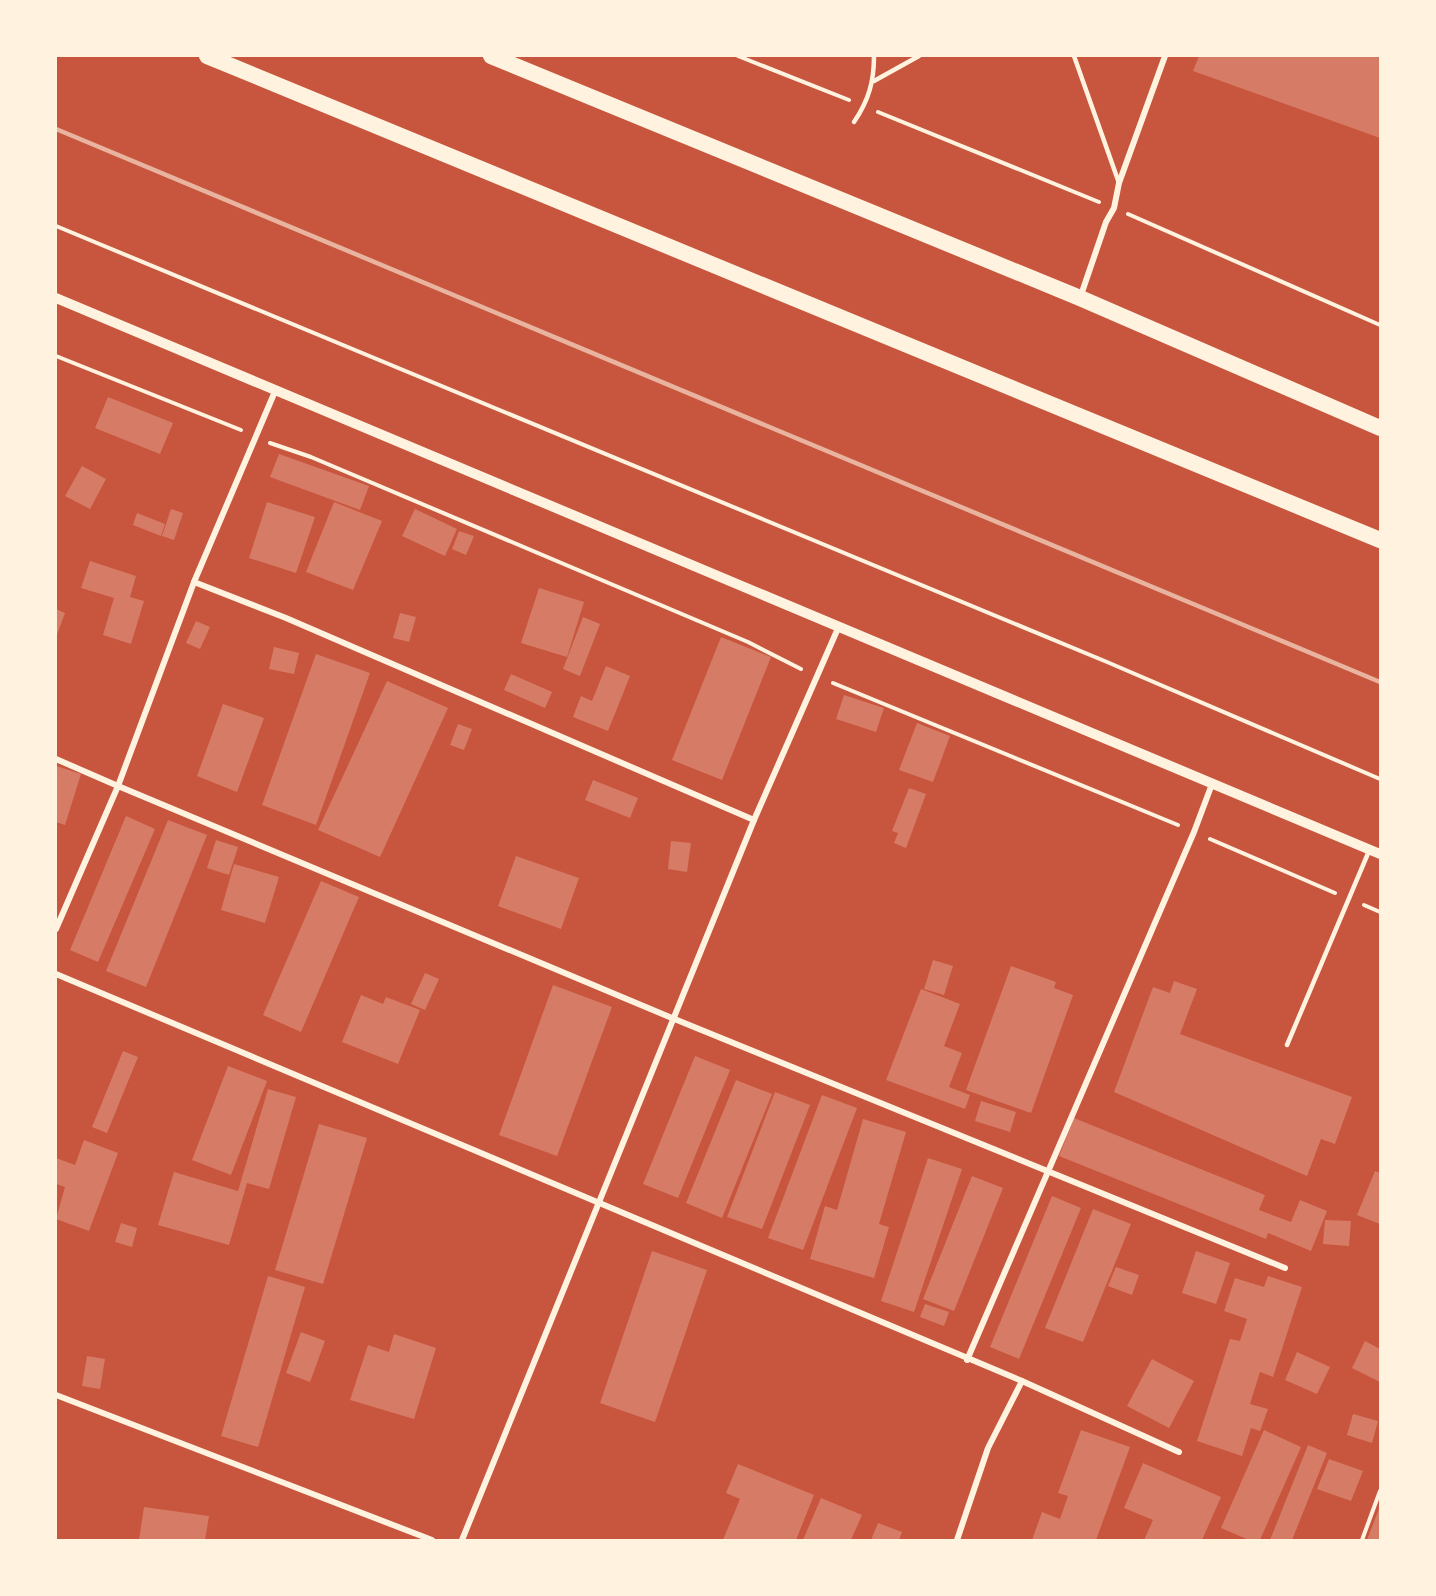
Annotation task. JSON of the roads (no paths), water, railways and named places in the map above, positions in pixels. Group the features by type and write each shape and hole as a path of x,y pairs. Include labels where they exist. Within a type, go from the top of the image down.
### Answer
{"highway":[{"path":"207,56 1380,540"},
{"path":"491,56 1080,298 1380,428"}],"street":[{"path":"1080,298 1106,222 1114,208 1119,183 1165,56"},
{"path":"56,297 1375,852"},
{"path":"56,929 118,786 194,582 276,389"},
{"path":"194,582 286,618 754,820"},
{"path":"462,1540 601,1203 672,1018 754,820 839,626"},
{"path":"56,759 672,1018 1285,1268"},
{"path":"967,1360 1046,1171 1195,829 1212,784"},
{"path":"56,974 967,1360 1022,1381 1179,1452"},
{"path":"957,1540 988,1448 1022,1381"},
{"path":"56,1395 432,1540"}],"lane":[{"path":"854,122 864,107 873,81 873,56"},
{"path":"873,81 919,56"},
{"path":"1074,56 1119,183"},
{"path":"1287,1045 1354,890 1363,863 1375,852"}],"railway":[{"path":"56,129 1380,682"}]}
